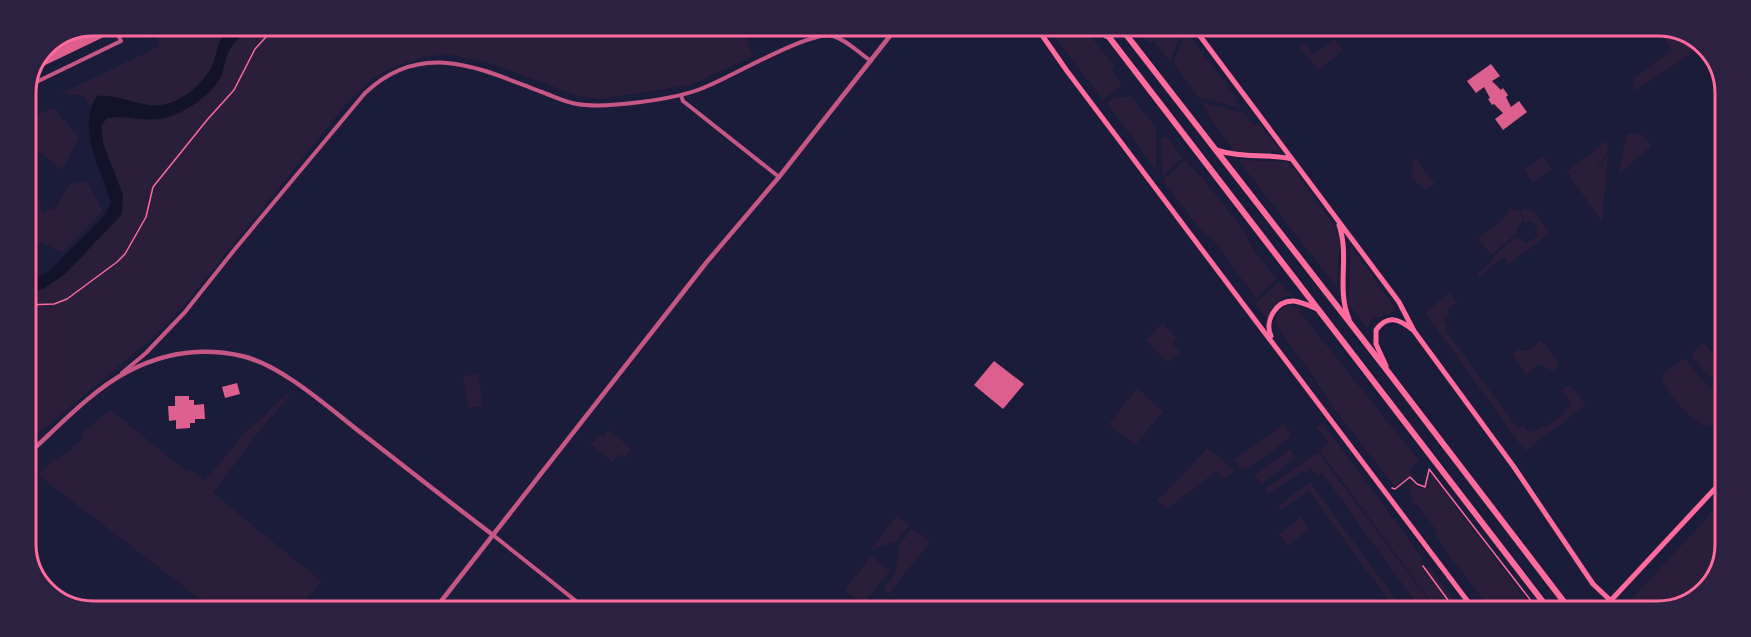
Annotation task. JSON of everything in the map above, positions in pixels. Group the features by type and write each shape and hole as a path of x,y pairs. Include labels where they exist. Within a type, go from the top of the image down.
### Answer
{"main road":[{"path":"1042,36 1468,601"},
{"path":"1106,36 1111,40"},
{"path":"1108,36 1542,601"},
{"path":"1127,36 1563,601"},
{"path":"1200,36 1399,302 1414,330 1514,466 1593,584 1611,601 1715,489"},
{"path":"1216,150 1241,156 1293,159"},
{"path":"1338,220 1342,232 1344,255 1345,310 1354,328"},
{"path":"1274,343 1268,332 1269,319 1279,306 1294,301 1317,309"},
{"path":"1389,373 1376,344 1376,330 1386,320 1394,319 1400,320 1414,330"}],"street":[{"path":"37,82 121,40 119,36"},
{"path":"36,447 146,353 179,318 346,115 371,88 389,75 418,64 432,61 445,62 472,66 576,104 606,105 681,95 703,88 803,41 819,36"},
{"path":"831,36 841,39 871,61"},
{"path":"441,601 706,263 779,177 890,36"},
{"path":"681,95 683,101 779,177"},
{"path":"115,379 149,362 174,354 218,352 261,362 302,387 576,601"}],"path":[{"path":"36,304 54,304 67,299 125,254 146,217 153,187 234,90 255,49 267,36"},
{"path":"1395,489 1410,477 1417,484 1425,487 1429,469 1532,601"},
{"path":"1423,566 1449,601"}],"shaded area":[{"path":"156,36 223,36 208,73 191,92 176,101 153,105 97,96 90,107 84,96 62,93 160,46"},
{"path":"223,36 244,36 228,52 217,84 203,98 185,110 167,117 158,119 107,118 101,126 103,143 123,195 122,214 65,274 36,291 36,278 49,271 104,216 111,203 92,150 90,136 91,109 97,96 153,105 176,101 191,92 208,73"},
{"path":"240,36 746,36 753,56 691,85 599,99 581,97 490,63 446,54 419,58 394,67 370,80 348,102 186,303 156,335 36,436 36,291 65,274 122,214 103,143 101,126 107,118 117,116 157,119 221,77 234,42"},
{"path":"1054,36 1090,36 1115,67 1111,70 1122,85 1103,100"},
{"path":"1143,36 1181,36 1170,62 1154,41 1148,43"},
{"path":"1184,36 1190,36 1237,99 1235,100 1241,108 1198,97 1173,62"},
{"path":"1661,36 1677,39 1696,50 1633,92 1633,79 1672,50"},
{"path":"1334,39 1344,50 1318,70 1299,47 1304,43 1314,55"},
{"path":"1131,96 1156,128 1156,170 1107,103 1113,98"},
{"path":"1201,102 1244,113 1254,126 1259,123 1281,151 1236,153"},
{"path":"54,108 79,137 62,170 36,149 36,115"},
{"path":"1627,134 1641,134 1651,146 1618,175"},
{"path":"1161,138 1168,138 1183,158 1162,177"},
{"path":"1606,141 1607,153 1594,170 1600,166 1608,155 1602,222 1567,172"},
{"path":"1542,156 1552,169 1533,183 1524,170"},
{"path":"1416,158 1435,184 1425,189 1410,177 1413,172 1413,160"},
{"path":"1185,160 1205,181 1244,231 1253,249 1277,279 1256,298 1214,241 1199,228 1163,180"},
{"path":"1238,160 1288,162 1291,165 1340,233 1337,288"},
{"path":"87,181 103,211 63,252 42,243 36,244 36,187 42,212 56,208 69,184"},
{"path":"1510,208 1520,211 1523,221 1516,234 1491,255 1479,239 1508,214"},
{"path":"1521,209 1534,211 1550,233 1509,264 1503,257 1479,277 1477,274 1490,263 1495,254 1517,237 1526,243 1537,237 1537,227 1531,222 1524,222"},
{"path":"1352,247 1394,306 1393,312 1379,318 1375,316 1367,328 1348,304"},
{"path":"1279,282 1292,296 1286,296 1274,304 1267,319 1255,303"},
{"path":"1450,293 1457,302 1447,310 1450,315 1443,320 1447,326 1445,329 1518,429 1523,425 1528,432 1534,431 1559,418 1571,402 1561,391 1567,386 1571,386 1586,405 1525,451 1425,312"},
{"path":"1290,305 1296,307 1419,461 1409,469 1412,474 1394,486 1334,409 1278,328 1276,320 1278,313 1282,308"},
{"path":"1163,323 1177,339 1172,343 1180,352 1168,362 1146,341"},
{"path":"1541,340 1558,361 1555,372 1539,364 1527,375 1512,354 1517,350 1528,351"},
{"path":"1702,344 1706,345 1715,356 1715,375 1713,377 1708,375 1692,356"},
{"path":"1682,359 1687,361 1709,388 1715,383 1715,425 1712,427 1704,425 1690,416 1662,380 1663,374"},
{"path":"478,374 483,406 468,408 463,376"},
{"path":"1137,388 1163,411 1135,445 1109,424"},
{"path":"286,395 290,396 264,425 213,493 321,581 305,601 203,601 38,475 55,458 58,460 83,438 81,433 111,410 187,472 190,470 205,481 242,436"},
{"path":"1284,424 1292,436 1250,468 1241,469 1234,460"},
{"path":"1324,425 1424,560 1420,563 1424,569 1429,566 1455,601 1431,601 1319,450 1329,443 1316,427"},
{"path":"609,430 632,449 624,458 619,454 612,462 591,444 599,435 603,437"},
{"path":"1208,448 1234,471 1224,479 1217,471 1167,509 1157,501"},
{"path":"1290,449 1296,458 1261,484 1254,476"},
{"path":"1318,452 1430,601 1415,601 1322,473 1317,476 1312,469 1305,473 1303,471 1269,494 1265,489"},
{"path":"1431,474 1528,601 1484,601 1451,558 1435,533 1436,530 1420,508 1413,503 1408,482 1426,490"},
{"path":"1310,482 1397,601 1389,601 1309,491 1281,510 1278,506"},
{"path":"1715,509 1715,552 1707,573 1696,587 1666,601 1630,601"},
{"path":"897,516 909,525 896,542 871,549"},
{"path":"1300,517 1309,529 1288,546 1279,535"},
{"path":"912,528 930,542 889,594 883,589 895,574 899,546"},
{"path":"871,556 890,571 865,601 859,601 845,590"}],"building":[{"path":"106,36 43,66 53,53 71,40 81,37"},
{"path":"1491,64 1500,76 1492,81 1501,90 1503,88 1508,95 1506,97 1511,107 1519,101 1527,112 1503,130 1495,119 1503,113 1494,104 1492,105 1484,87 1476,93 1467,81"},
{"path":"994,361 1024,384 1003,409 974,385"},
{"path":"237,383 240,394 225,398 222,387"},
{"path":"175,396 189,396 189,400 194,400 194,405 204,404 205,419 195,419 195,423 190,423 190,428 176,429 176,420 169,421 168,406 175,406"}]}
